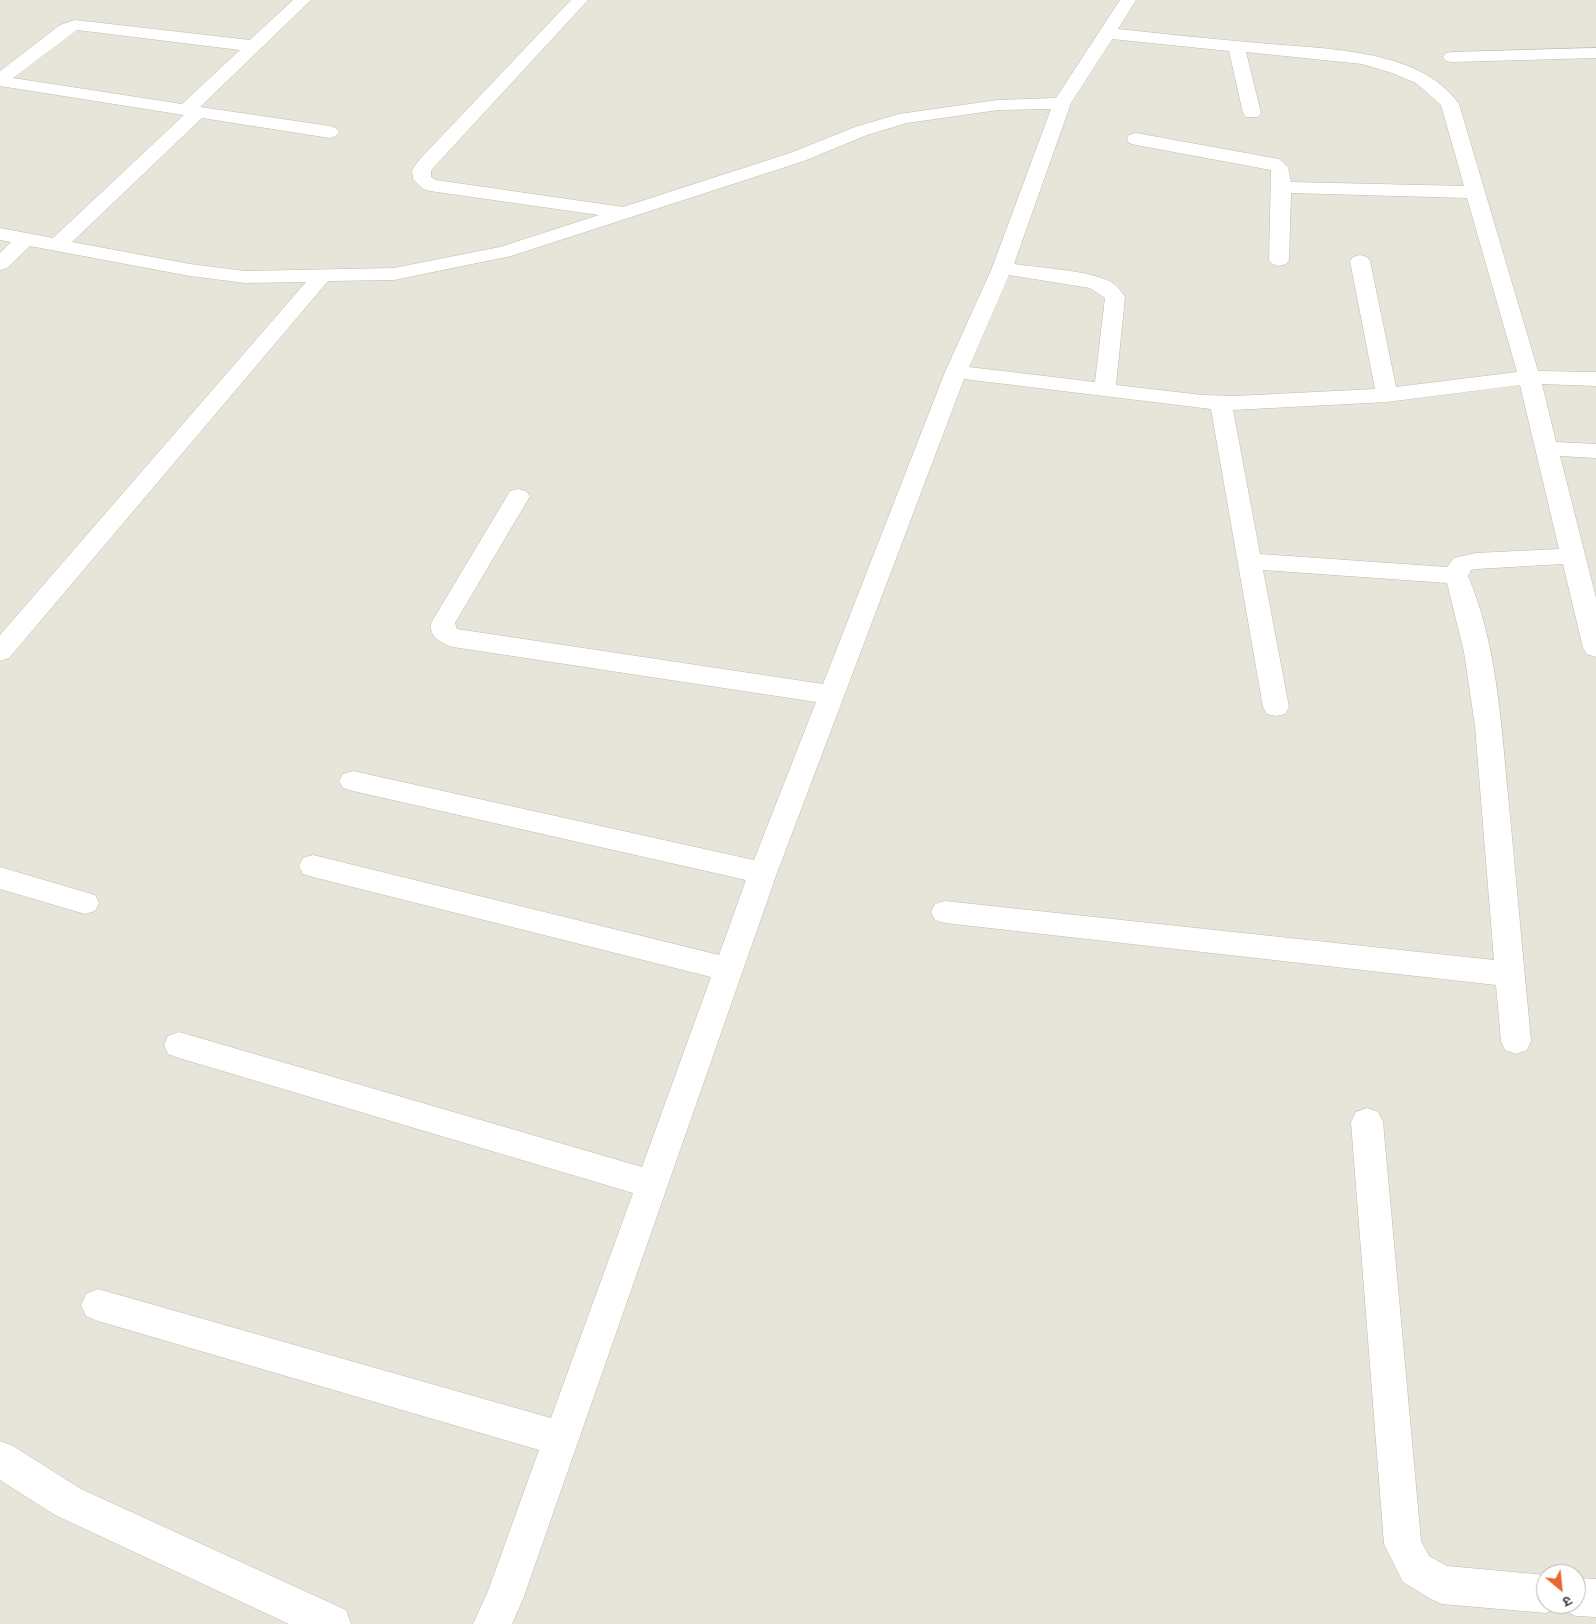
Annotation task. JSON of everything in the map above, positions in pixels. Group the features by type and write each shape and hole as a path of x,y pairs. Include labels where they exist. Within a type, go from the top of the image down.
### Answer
{"street":[{"path":"57,245 192,111 254,46 303,0"},
{"path":"580,0 426,163 421,170 422,179 430,185 624,213"},
{"path":"492,1624 504,1599 763,873 956,372 1002,268 1062,102 1128,0"},
{"path":"0,80 66,29 75,25 254,46"},
{"path":"1106,33 1362,59 1395,68 1442,92 1450,104 1529,377 1596,648"},
{"path":"1236,45 1252,113"},
{"path":"1452,57 1596,52"},
{"path":"0,80 330,132"},
{"path":"0,234 190,270 245,277 321,277 394,274 504,252 797,157 861,132 905,118 998,105 1062,102"},
{"path":"1136,139 1272,164 1279,167 1282,174 1279,260"},
{"path":"1281,187 1474,192"},
{"path":"0,264 26,239"},
{"path":"1360,261 1388,395"},
{"path":"1002,268 1098,283 1109,289 1115,297 1105,390"},
{"path":"0,652 321,277"},
{"path":"956,372 1221,403 1388,395 1529,377 1596,378"},
{"path":"1221,403 1276,707"},
{"path":"1546,448 1596,451"},
{"path":"518,496 443,623 445,634 453,638 832,695"},
{"path":"1516,1041 1488,726 1477,652 1463,593 1456,576 1457,570 1463,564 1476,561 1573,556"},
{"path":"1250,561 1456,576"},
{"path":"352,781 763,873"},
{"path":"314,866 728,969"},
{"path":"0,878 85,903"},
{"path":"945,912 1510,974"},
{"path":"179,1045 652,1184"},
{"path":"1367,1122 1403,1544 1416,1569 1442,1585 1536,1593"},
{"path":"98,1305 561,1439"},
{"path":"0,1459 68,1502 332,1624"}],"shaded area":[{"path":"0,0 1596,0 1596,1624 0,1624"}]}
